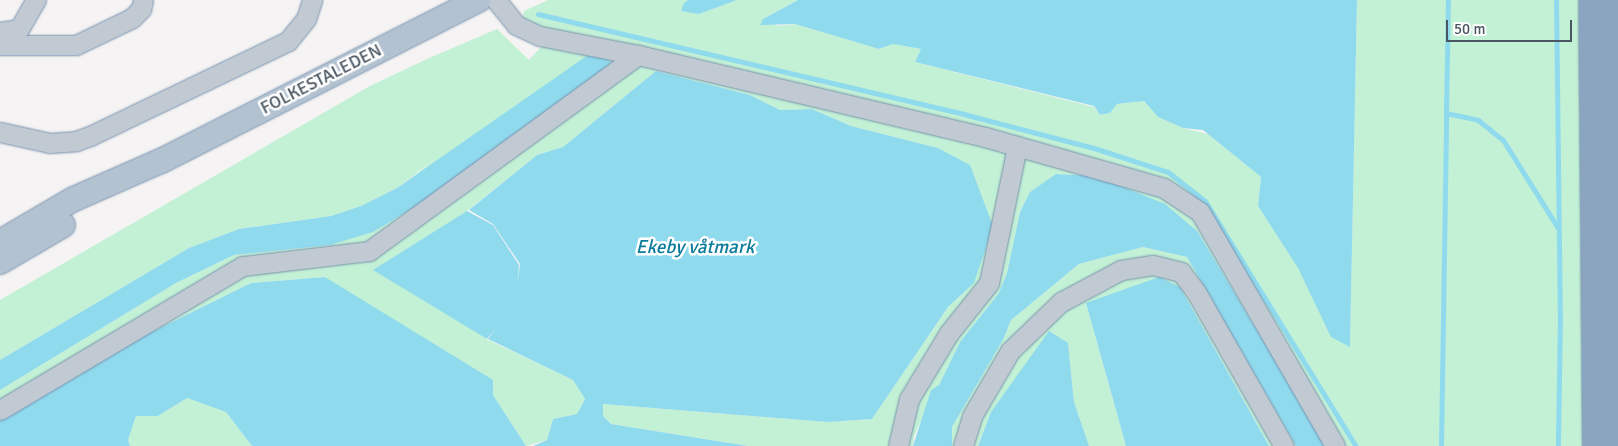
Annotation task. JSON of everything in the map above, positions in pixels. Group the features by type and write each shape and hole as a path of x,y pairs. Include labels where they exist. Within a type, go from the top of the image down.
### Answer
{"highway":[{"path":"1594,0 1597,446"},
{"path":"1615,0 1618,446"}],"main road":[{"name":"FOLKESTALEDEN","path":"0,242 74,199 163,160 479,0"},
{"name":"FOLKESTALEDEN","path":"0,262 163,160"}],"lane":[{"path":"22,38 36,0"},
{"path":"0,32 22,38 76,45 93,40 132,18 141,9 143,0"},
{"path":"0,132 50,143 76,141 90,136 288,41 306,19 312,0"},
{"path":"496,0 516,25 540,36 638,55 1018,146 1164,188 1200,212 1335,446"},
{"path":"0,45 22,38"},
{"path":"0,410 243,266 370,251 638,55"},
{"path":"898,446 909,399 948,333 989,283 1018,146"},
{"path":"963,446 972,416 1010,351 1061,302 1121,270 1153,265 1181,272 1196,292 1284,446"}],"green space":[{"path":"548,0 688,0 684,3 699,14 737,0 798,0 763,19 778,26 795,24 879,49 893,44 921,49 915,62 1094,107 1100,115 1110,113 1117,104 1144,101 1158,117 1183,128 1208,134 1261,177 1258,206 1350,346 1357,0 1583,0 1587,446 1327,446 1197,231 1096,176 1057,174 1030,192 1020,212 1007,273 999,293 960,342 914,436 913,446 748,446 611,424 603,416 603,404 828,422 872,419 948,307 974,283 938,148 851,126 812,109 780,110 750,95 656,71 563,147 537,155 467,211 486,339 573,380 585,399 577,414 553,419 547,440 526,446 493,395 325,277 251,283 91,362 0,420 0,390 176,283 234,255 330,245 435,159 397,188 361,206 331,216 239,229 189,248 0,360 0,300 370,86 427,59 497,29 529,60 542,46 523,17 524,11"},
{"path":"1143,247 1187,257 1296,446 1269,446 1180,287 1086,303 1126,446 1089,446 1074,402 1068,343 991,412 978,446 952,446 952,427 1004,338 1011,320 1079,264"},
{"path":"187,398 226,412 252,446 130,446 128,440 136,416 158,416"}],"water":[{"path":"688,0 737,0 699,14 681,11 684,3"},
{"path":"798,0 1357,0 1350,347 1331,337 1298,268 1258,206 1261,177 1203,130 1183,128 1158,117 1144,101 1117,104 1110,113 1100,115 1094,106 915,62 921,49 893,44 879,49 795,24 760,25 763,19"},
{"path":"588,55 605,55 611,63 605,73 433,196 373,232 330,245 234,255 176,283 0,390 0,360 189,248 239,229 331,216 361,206 397,188"},
{"name":"Ekeby våtmark","path":"656,71 750,95 780,110 812,109 851,126 938,148 970,165 993,226 974,283 948,307 872,419 828,422 603,404 603,416 611,424 748,446 533,446 547,440 553,419 577,414 585,399 573,380 488,339 495,329 487,339 373,270 467,211 493,225 519,265 517,285 520,264 493,224 469,210 537,155 563,147"},
{"path":"1056,174 1096,176 1165,204 1197,231 1327,446 1296,446 1187,257 1143,247 1079,264 1011,320 1004,338 952,427 952,446 913,446 931,390 939,385 960,342 999,293 1007,273 1020,212 1030,192"},
{"path":"325,277 493,380 493,395 526,446 252,446 226,412 187,398 158,416 136,416 128,440 130,446 0,446 0,420 91,362 251,283"},
{"path":"1159,277 1180,287 1269,446 1126,446 1086,303"},
{"path":"1049,331 1068,343 1074,402 1089,446 978,446 991,412"}],"waterway":[{"path":"1446,113 1448,0"},
{"path":"1556,0 1560,314 1558,446"},
{"path":"538,14 967,115 1094,148 1168,172 1205,201 1356,446"},
{"path":"1441,446 1446,113 1478,120 1503,140 1558,228"}]}
